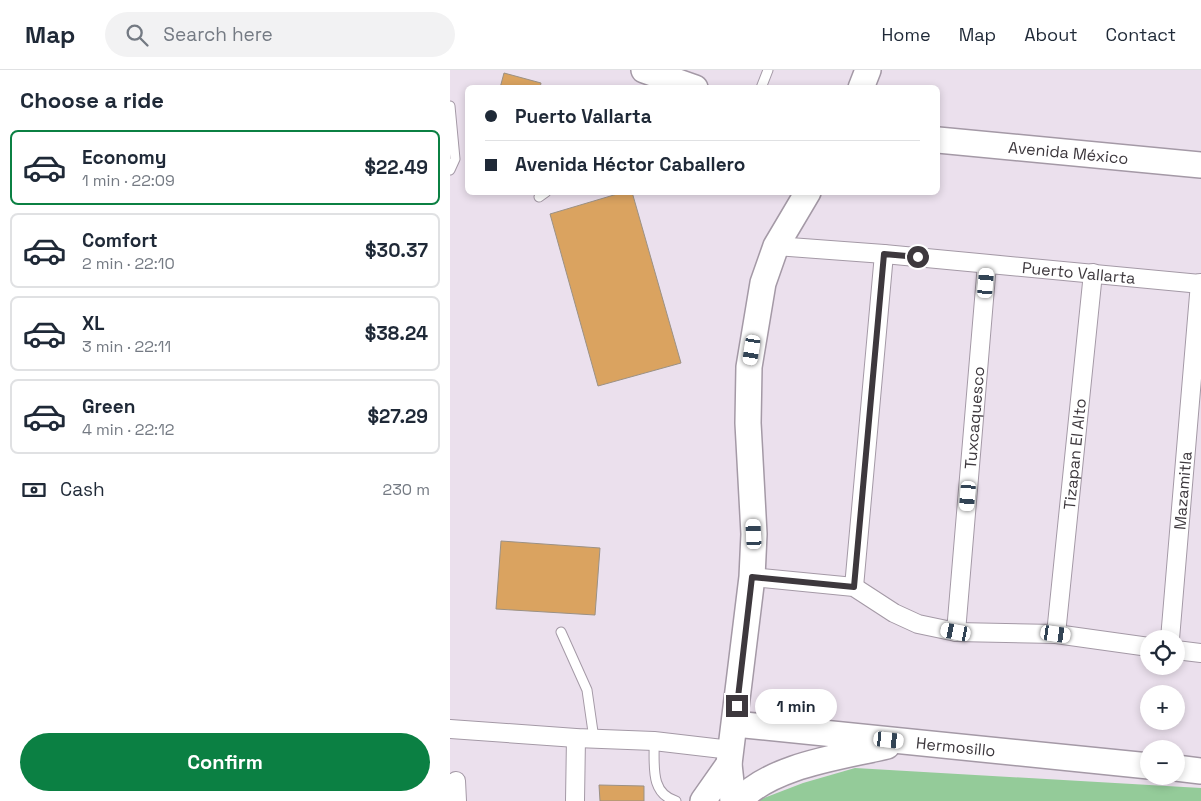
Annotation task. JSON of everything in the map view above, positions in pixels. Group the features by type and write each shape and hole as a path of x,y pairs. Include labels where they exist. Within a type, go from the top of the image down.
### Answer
{"main road":[{"path":"653,78 682,85"},
{"name":"Avenida México","path":"940,140 1201,165"},
{"path":"733,801 730,757 752,577 754,534 748,423 749,367 763,284 776,246 806,195"},
{"name":"Hermosillo","path":"735,724 1140,765"},
{"path":"739,801 755,787 784,773 908,742"},
{"path":"703,801 730,757"},
{"path":"1185,769 1201,771"}],"street":[{"name":"Puerto Vallarta","path":"776,246 884,254 1200,284"},
{"path":"854,587 884,254"},
{"name":"Tuxcaquesco","path":"956,632 987,264"},
{"name":"Tizapan El Alto","path":"1056,634 1093,273"},
{"name":"Mazamitla","path":"1171,630 1200,284"},
{"path":"752,577 854,587 894,613 918,624 956,632 1056,634 1140,646"},
{"path":"1185,651 1201,653"},
{"path":"450,729 576,738 654,741 730,757"},
{"path":"575,801 576,738"},
{"path":"456,781 457,801"}],"lane":[{"path":"762,85 768,70"},
{"path":"450,106 455,158 450,170"},
{"path":"561,632 587,690 594,739"},
{"path":"654,741 657,786 665,798 676,801"}],"green space":[{"path":"855,768 1201,788 1201,801 756,801 803,783"}],"building":[{"path":"504,73 541,83 541,85 501,85"},
{"path":"614,195 633,195 681,363 598,386 550,214"},
{"path":"501,541 600,548 595,615 496,609"},
{"path":"599,785 644,786 644,801 600,801"}],"route":[{"path":"737,706 752,577 854,587 884,254 918,257"}]}
